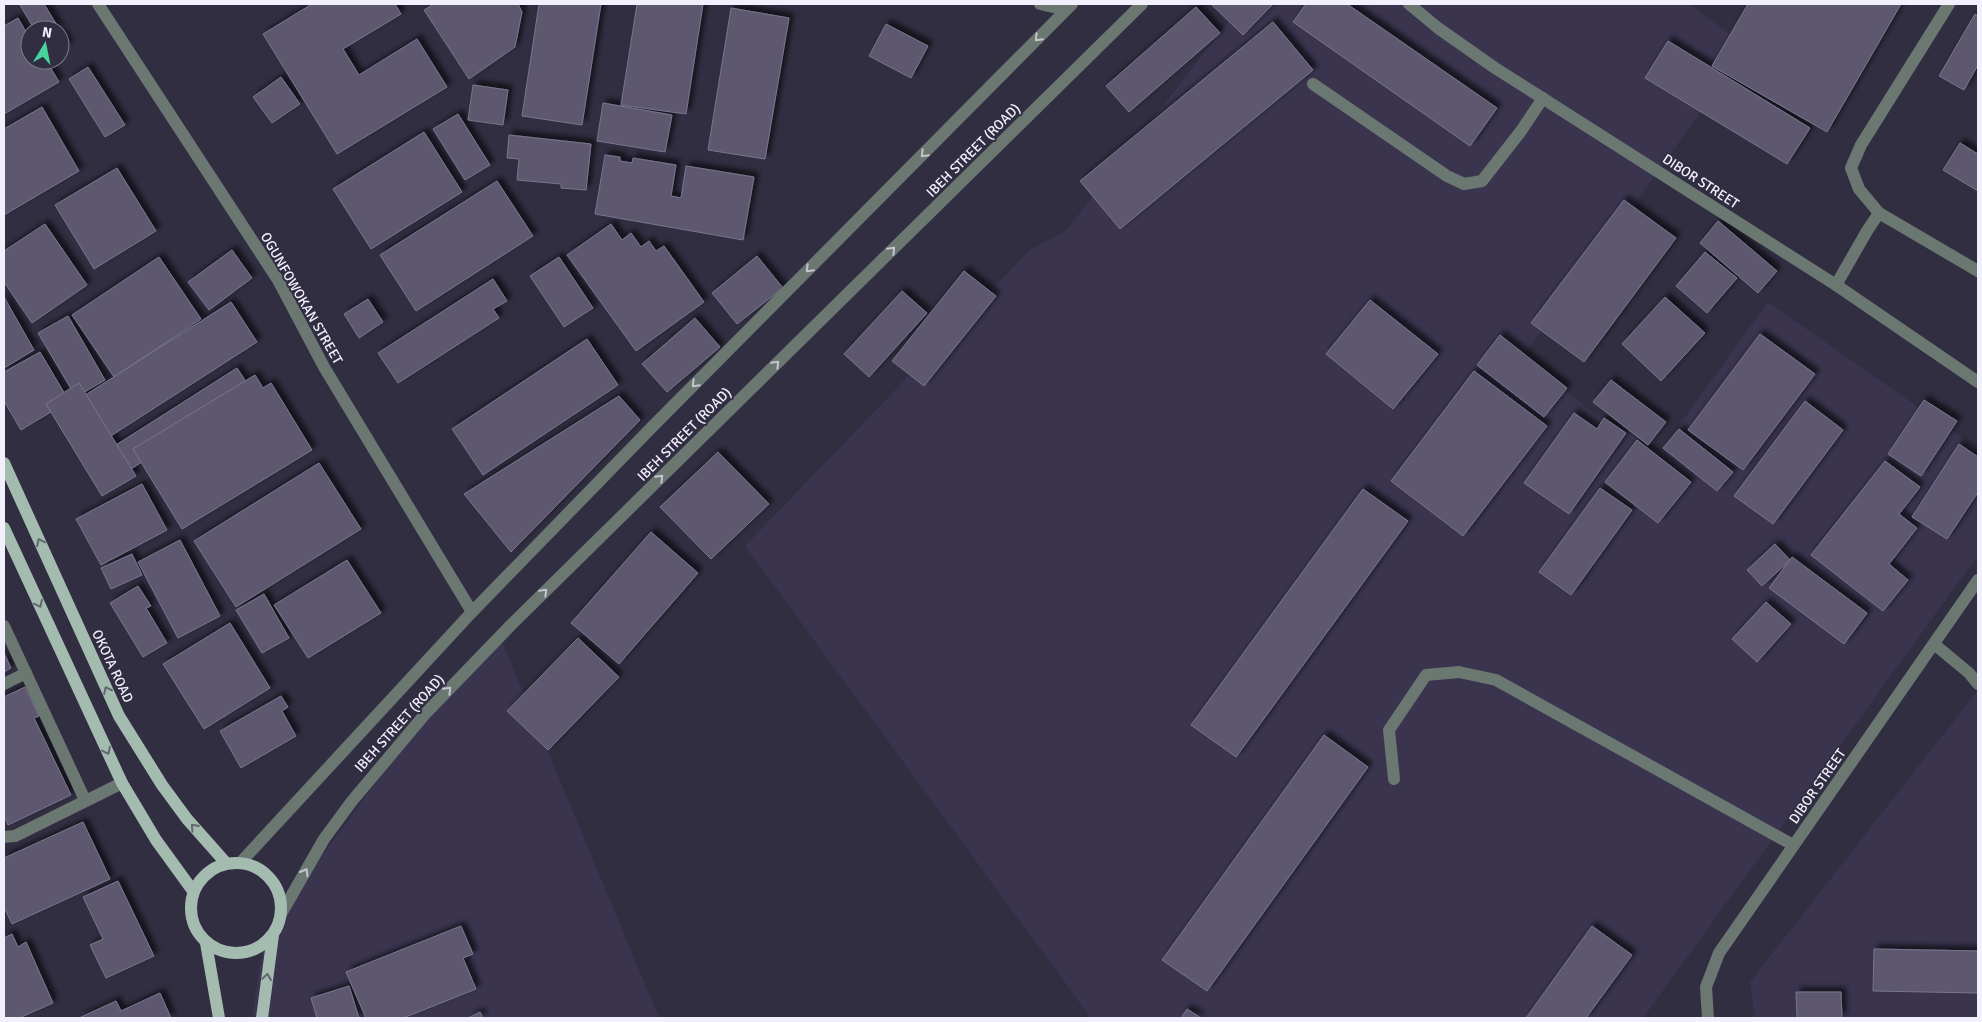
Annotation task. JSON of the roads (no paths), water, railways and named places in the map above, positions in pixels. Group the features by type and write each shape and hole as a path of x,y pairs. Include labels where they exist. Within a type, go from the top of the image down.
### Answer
{"main road":[{"name":"OKOTA ROAD","path":"4,464 119,716 162,784 187,819 226,863"},
{"path":"4,528 122,782 156,840 193,891"},
{"path":"262,1018 273,935 281,914 281,900 276,886 267,875 255,866 241,862 226,863 212,869 201,878 193,891 190,905 191,919 197,932 206,943 223,952 241,953 259,948 273,935"},
{"path":"206,943 220,1018"}],"street":[{"name":"OGUNFOWOKAN STREET","path":"98,4 278,280 324,366 472,612"},
{"path":"1040,4 1069,7"},
{"name":"IBEH STREET (ROAD)","path":"281,914 324,839 352,801 426,713 510,626 1142,4"},
{"name":"DIBOR STREET","path":"1409,4 1438,28 1495,68 1836,285 1978,382"},
{"path":"1949,4 1861,145 1852,168 1859,189 1879,213 1978,271"},
{"name":"IBEH STREET (ROAD)","path":"241,862 472,612 662,417 1069,7"},
{"path":"1313,84 1447,176 1464,184 1482,181 1521,131 1543,98"},
{"path":"1836,285 1879,213"},
{"name":"DIBOR STREET","path":"1708,1018 1706,987 1719,953 1978,580"},
{"path":"4,626 84,800"},
{"path":"1934,644 1969,673 1978,684"},
{"path":"1394,779 1389,730 1426,675 1460,672 1496,680 1793,846"},
{"path":"4,684 26,673"},
{"path":"4,837 15,836 122,782"}]}
